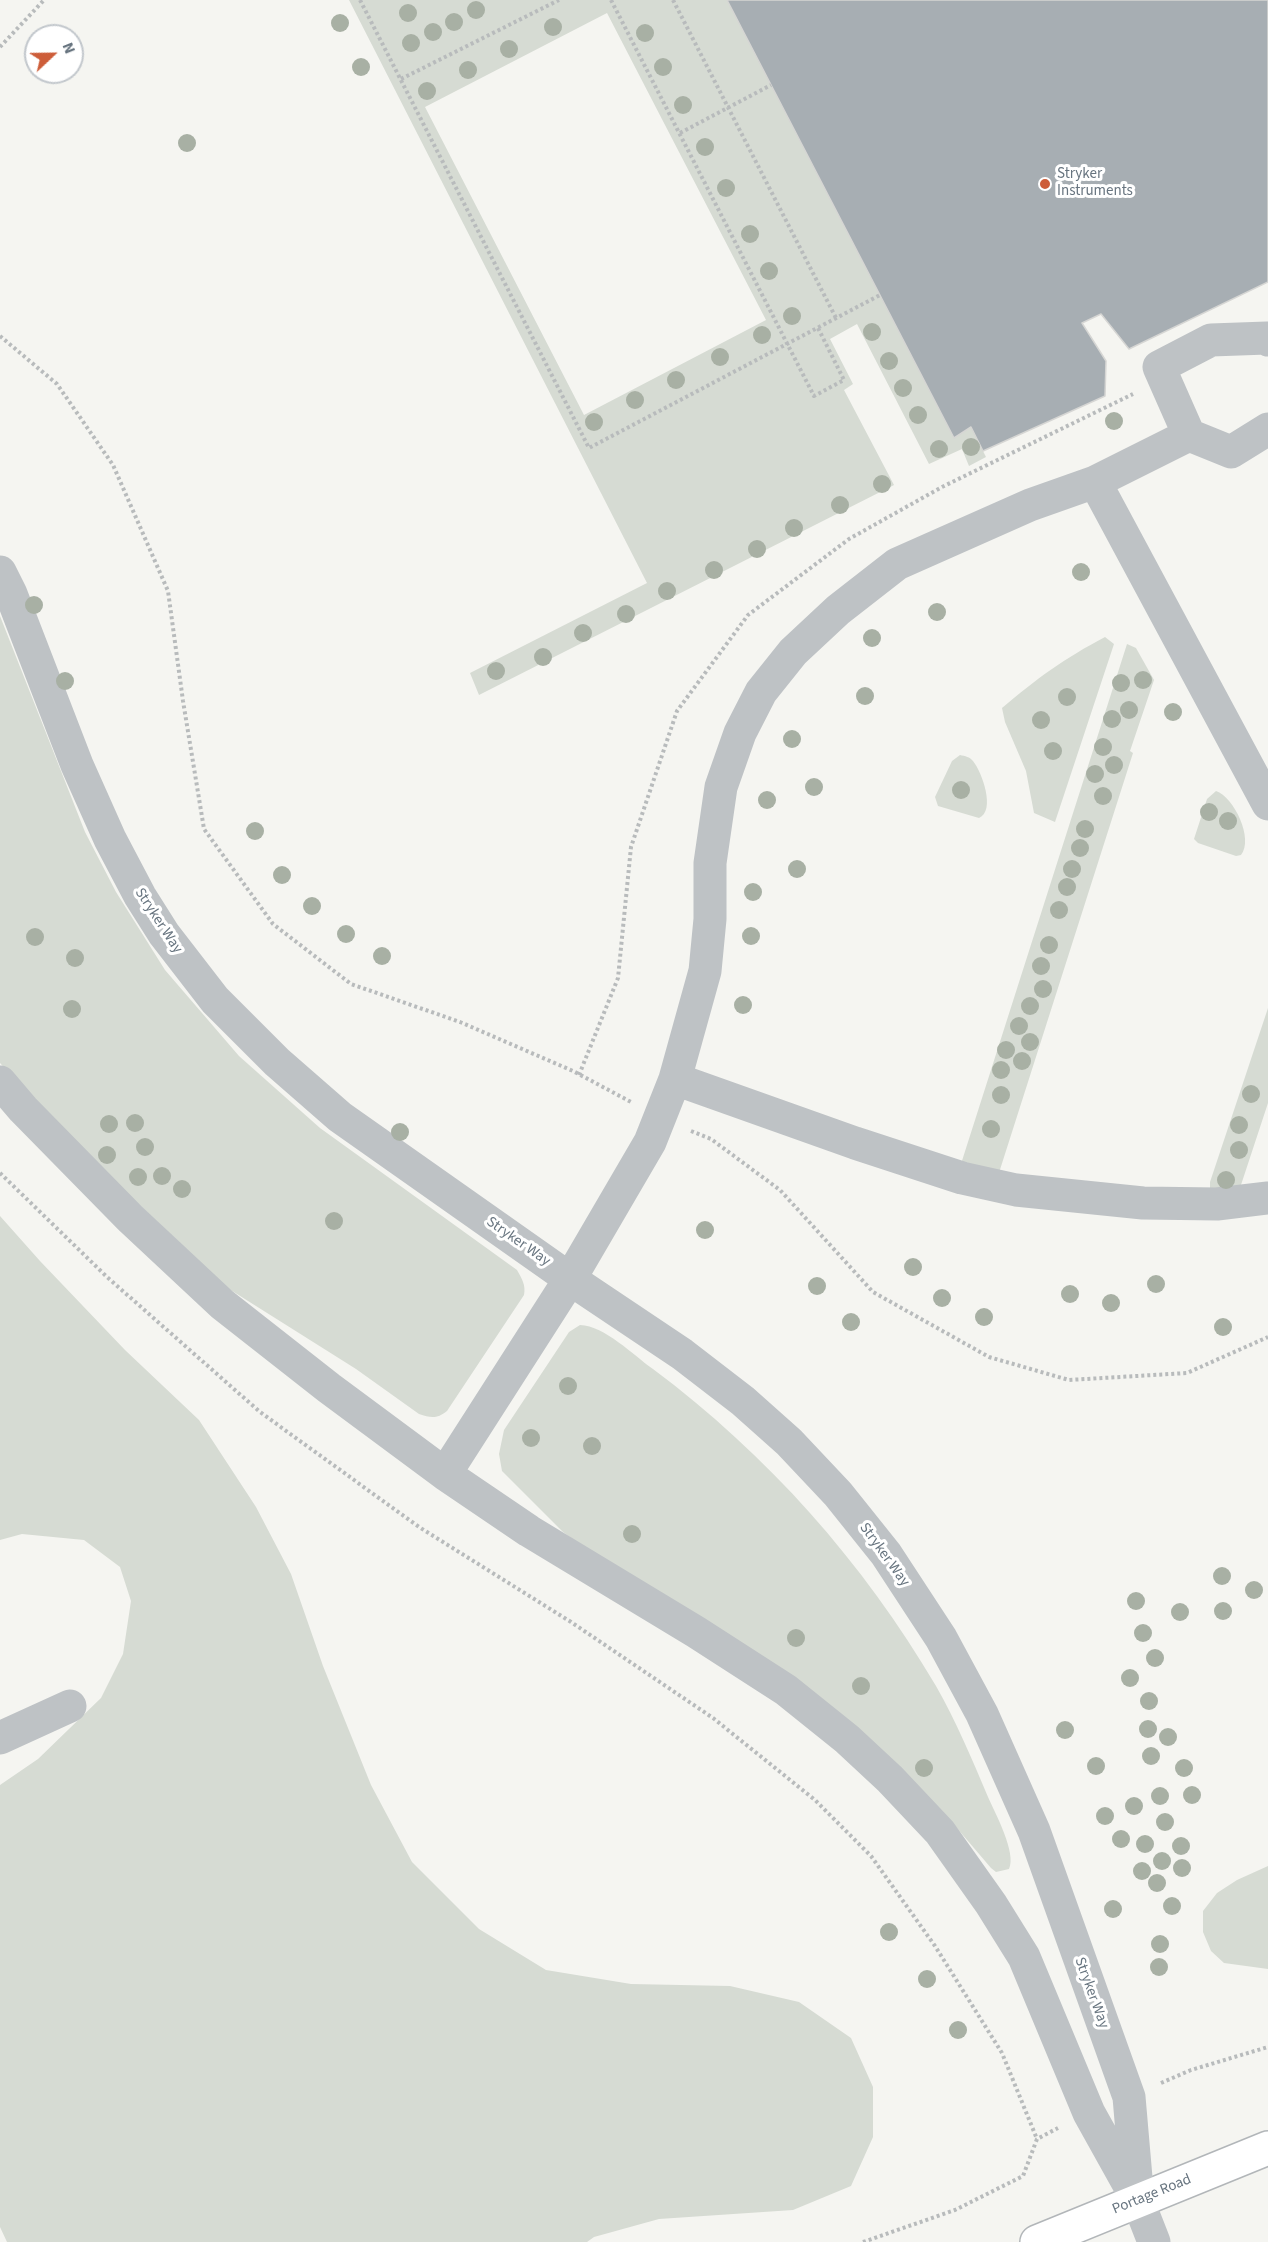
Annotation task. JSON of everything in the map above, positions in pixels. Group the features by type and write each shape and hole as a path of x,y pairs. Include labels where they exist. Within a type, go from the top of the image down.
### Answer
{"main road":[{"name":"Portage Road","path":"1037,2242 1268,2148"}],"street":[{"path":"1268,340 1267,338 1211,340 1159,367 1189,435 1231,452 1268,429"},
{"path":"445,1474 570,1279 650,1142 660,1118 675,1078 705,971 710,919 710,864 721,787 740,733 762,692 793,652 838,610 897,564 1030,505 1095,482 1189,435"},
{"path":"1095,482 1268,804"},
{"name":"Stryker Way","path":"0,572 11,594 77,765 110,839 140,896 164,934 216,1000 277,1062 340,1117 570,1279 682,1354 743,1401 789,1442 838,1494 886,1554 941,1638 982,1714 1034,1831 1129,2097 1138,2201"},
{"path":"675,1078 855,1143 962,1178 1016,1190 1143,1203 1217,1204 1268,1198"},
{"path":"0,1083 130,1218 222,1304 329,1388 445,1474 529,1530 786,1690 847,1739 890,1779 940,1832 991,1904 1024,1957 1089,2113 1138,2201 1154,2242"},
{"path":"0,1738 70,1706"}],"path":[{"path":"0,47 44,0"},
{"path":"360,0 589,448 880,295"},
{"path":"401,79 559,0"},
{"path":"611,0 814,396 844,380 818,328"},
{"path":"673,0 836,318"},
{"path":"680,134 771,85"},
{"path":"0,336 57,384 113,465 168,591 204,829 273,924 351,984 471,1026 573,1071 660,1118 711,1139 780,1190 873,1292 989,1357 1069,1380 1187,1373 1268,1337"},
{"path":"0,1173 107,1277 260,1412 419,1527 571,1622 713,1718 815,1800 871,1856 935,1946 1002,2053 1037,2139"},
{"path":"1129,2097 1191,2070 1268,2047"},
{"path":"863,2242 955,2210 1023,2176 1037,2139 1089,2113"}],"shaded area":[{"path":"349,0 727,0 954,437 971,427 986,457 969,466 962,449 929,464 857,324 830,339 853,384 844,390 894,485 479,695 470,673 647,583","holes":["607,13 766,320 584,415 425,107"]},
{"path":"0,616 85,832 116,892 165,970 239,1056 320,1128 519,1273 524,1285 524,1295 443,1414 434,1417 419,1414 356,1369 229,1289 64,1134 0,1063"},
{"path":"1105,637 1114,644 1055,822 1034,813 1026,771 1005,722 1002,708 1051,670"},
{"path":"1127,644 1136,648 1154,680 1130,751 1133,753 997,1179 960,1167"},
{"path":"960,755 969,758 977,766 986,791 987,808 979,818 938,806 935,797 952,761"},
{"path":"1216,791 1229,801 1244,829 1244,848 1241,855 1236,856 1198,843 1194,839 1207,799"},
{"path":"1268,1008 1268,1103 1239,1191 1210,1190 1210,1182"},
{"path":"0,1216 125,1350 199,1420 256,1507 291,1574 323,1666 371,1785 412,1862 479,1929 546,1970 631,1984 730,1986 799,2002 851,2038 873,2087 873,2137 851,2186 793,2210 659,2219 594,2237 587,2242 7,2242 0,2227 0,1785 38,1759 101,1698 123,1654 131,1601 120,1567 84,1540 22,1534 0,1540"},
{"path":"580,1325 599,1330 609,1336 695,1402 774,1474 845,1554 908,1640 943,1699 964,1740 1008,1843 1011,1862 1009,1869 996,1872 956,1827 563,1532 502,1471 499,1454 504,1430 569,1332"},
{"path":"1268,1866 1268,1969 1224,1963 1211,1951 1203,1932 1203,1911 1217,1893 1237,1880"}],"building":[{"name":"Stryker Instruments","path":"727,0 1268,0 1268,282 1129,349 1101,314 1082,323 1106,361 1105,396 983,451 971,427 954,438"}],"place":[{"name":"Stryker Instruments","path":"1045,184"}]}
